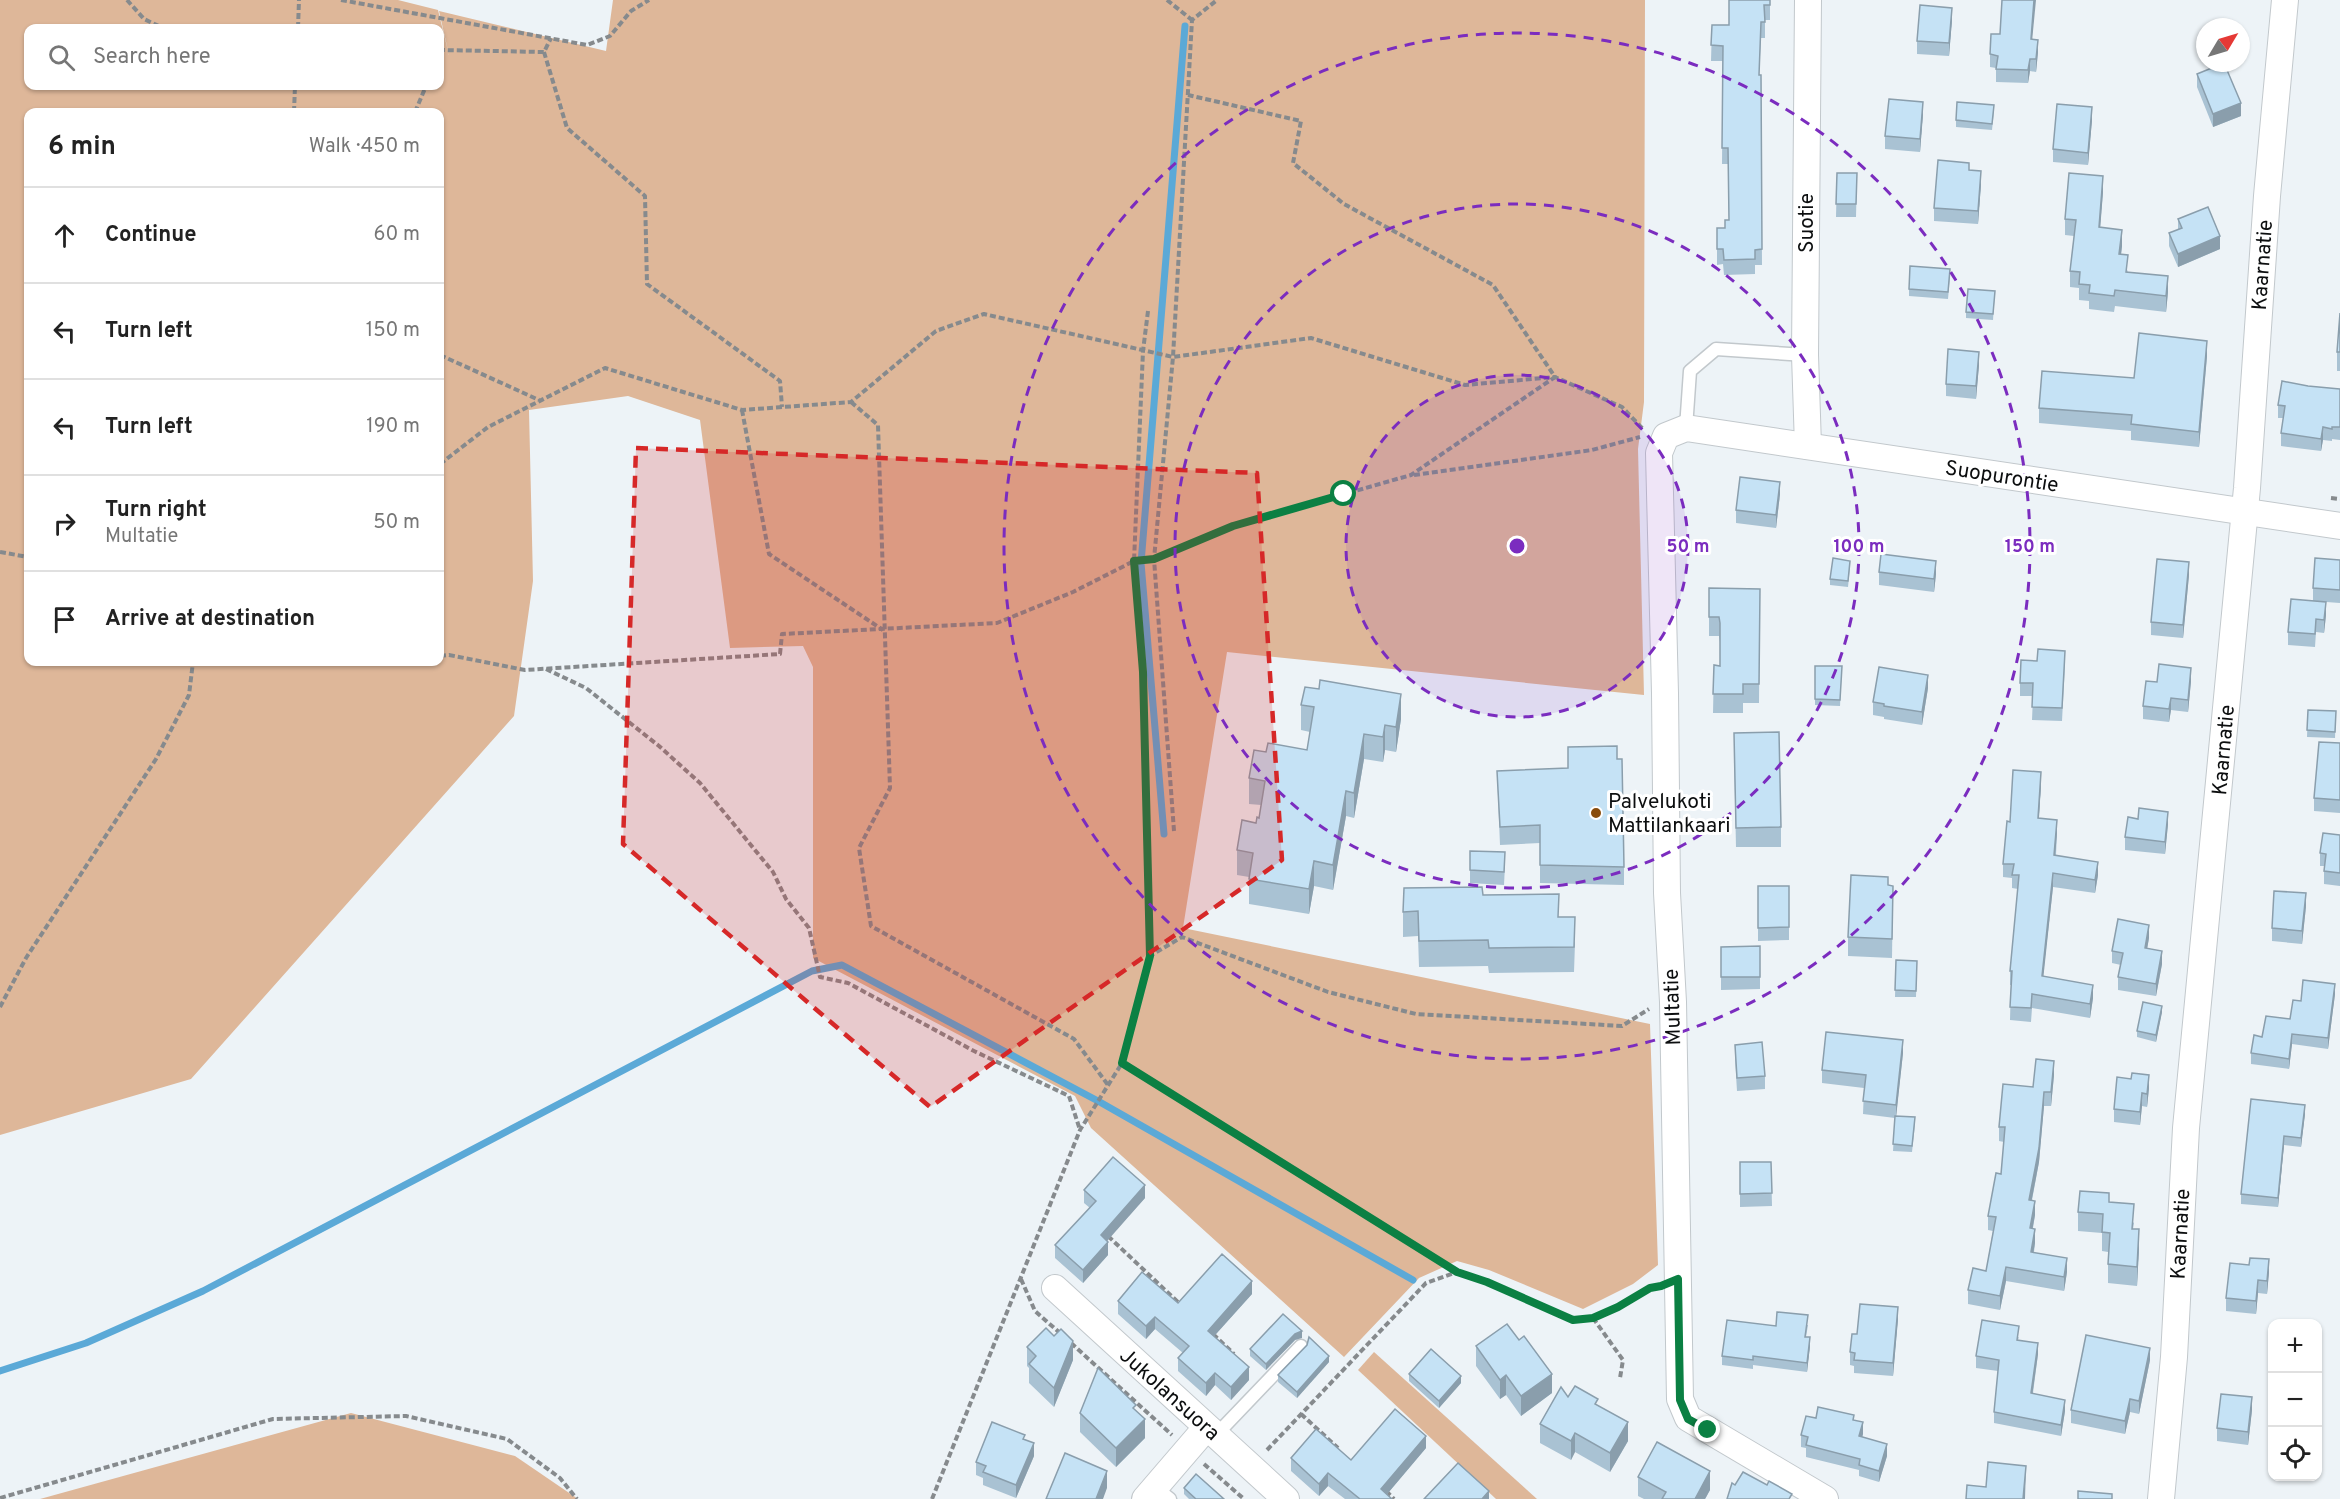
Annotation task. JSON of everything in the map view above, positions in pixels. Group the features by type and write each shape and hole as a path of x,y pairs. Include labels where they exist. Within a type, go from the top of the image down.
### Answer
{"street":[{"name":"Suotie","path":"1808,0 1805,355 1808,446"},
{"name":"Kaarnatie","path":"2161,1499 2174,1357 2186,1128 2244,513 2266,196 2285,0"},
{"name":"Suopurontie","path":"1676,432 1808,446 2340,526"},
{"name":"Multatie","path":"1676,432 1659,453 1667,893 1673,1002 1680,1400 1688,1419 1825,1499"},
{"name":"Jukolansuora","path":"1055,1288 1286,1499"},
{"path":"1157,1495 1187,1449 1211,1432"}],"lane":[{"path":"1676,432 1690,371 1716,349 1805,355"},
{"path":"1211,1432 1266,1384 1301,1346"}],"path":[{"path":"127,0 144,19 155,24"},
{"path":"298,24 299,0"},
{"path":"341,0 587,45 610,36 631,11 649,0"},
{"path":"1167,0 1192,20"},
{"path":"1174,831 1154,559 1173,357 1192,20 1217,0"},
{"path":"551,38 544,52 567,128 645,196 647,284 780,381 782,407"},
{"path":"444,50 544,52"},
{"path":"294,108 295,90"},
{"path":"417,108 424,90"},
{"path":"444,656 525,670 780,654 782,634 997,623 1073,592 1134,561 1154,559 1233,526 1411,475 1592,450 1648,435 1622,407 1555,376 1493,285 1344,204 1293,163 1300,121 1188,95"},
{"path":"932,1499 1080,1130 1122,1063 1150,956 1143,672 1134,561 1143,351 1148,311"},
{"path":"444,461 488,427 605,368 742,410 851,402 936,331 984,314 1173,357 1311,338 1465,386 1555,376"},
{"path":"444,357 540,401"},
{"path":"1411,475 1555,376"},
{"path":"851,402 878,425 890,788 859,848 871,926 1074,1039 1108,1085"},
{"path":"742,410 769,554 884,630"},
{"path":"0,552 24,556"},
{"path":"0,1007 26,958 156,759 189,695 193,666"},
{"path":"544,668 586,688 659,746 700,783 772,872 786,898 809,928 820,976 848,983 975,1051 1069,1096 1080,1130"},
{"path":"1150,956 1182,938 1328,992 1416,1014 1622,1026 1655,1005"},
{"path":"1122,1063 1457,1272 1487,1282 1573,1320 1593,1318 1618,1307 1650,1288 1678,1279"},
{"path":"1106,1235 1182,1305"},
{"path":"1233,1488 1251,1466 1426,1283 1457,1272"},
{"path":"1021,1279 1035,1311 1244,1499"},
{"path":"1593,1318 1623,1360 1620,1378"},
{"path":"1207,1329 1266,1384"},
{"path":"1301,1414 1343,1453"},
{"path":"0,1498 273,1419 406,1416 507,1439 560,1478 577,1499"},
{"path":"1377,1484 1394,1499"}],"highlighted area":[{"path":"636,448 1257,473 1282,860 930,1107 623,844"}],"shaded area":[{"path":"0,0 398,0 438,10 441,24 24,24 24,90 444,90 444,35 449,55 444,24 442,24 439,11 606,51 613,0 1645,0 1644,402 1638,449 1644,695 1227,652 1183,928 1650,1024 1658,1265 1633,1284 1583,1309 1489,1270 1457,1261 1419,1278 1344,1357 1091,1128 1075,1096 813,958 813,667 803,646 730,648 700,420 628,396 529,410 533,581 514,716 191,1079 0,1135"},
{"path":"1374,1352 1537,1499 1496,1499 1358,1370"},
{"path":"351,1413 515,1456 578,1499 40,1499"}],"building":[{"path":"1729,0 1770,0 1770,5 1764,5 1765,22 1761,22 1759,75 1761,75 1762,249 1755,250 1755,259 1724,260 1723,249 1717,249 1717,228 1725,228 1725,220 1729,220 1728,148 1722,148 1723,46 1711,45 1712,25 1729,25"},
{"path":"2002,0 2034,0 2031,39 2038,40 2036,59 2030,59 2028,70 1996,69 1998,56 1990,54 1991,34 2000,34"},
{"path":"1920,5 1952,8 1949,43 1917,41"},
{"path":"2228,72 2241,103 2213,114 2197,74"},
{"path":"1889,99 1923,102 1920,139 1885,136"},
{"path":"1957,102 1994,105 1992,124 1956,120"},
{"path":"2057,104 2092,107 2088,153 2053,149"},
{"path":"1938,160 1969,163 1969,170 1981,171 1978,211 1934,208"},
{"path":"1837,173 1857,173 1856,204 1836,204"},
{"path":"2069,173 2103,176 2099,227 2122,230 2119,254 2128,255 2126,272 2168,276 2166,296 2115,290 2114,296 2089,293 2090,285 2079,284 2080,272 2070,271 2076,220 2065,219"},
{"path":"2208,207 2220,236 2178,254 2169,233 2182,228 2178,219"},
{"path":"1910,266 1950,269 1948,292 1909,289"},
{"path":"1968,289 1995,291 1993,314 1966,312"},
{"path":"2340,313 2340,352 2337,352"},
{"path":"2139,333 2207,341 2199,432 2131,424 2132,415 2039,408 2042,371 2134,378"},
{"path":"1948,349 1979,352 1976,386 1946,384"},
{"path":"2282,381 2340,389 2340,427 2332,427 2332,429 2323,427 2321,439 2281,433 2285,406 2278,405"},
{"path":"1740,477 1780,482 1776,515 1736,510"},
{"path":"1881,554 1936,561 1934,579 1879,572"},
{"path":"1833,558 1850,561 1848,581 1830,579"},
{"path":"2315,558 2340,560 2340,590 2313,588"},
{"path":"2157,559 2189,562 2183,625 2151,622"},
{"path":"1709,588 1760,589 1759,684 1743,684 1743,694 1713,694 1714,665 1720,666 1720,623 1719,617 1709,617"},
{"path":"2291,599 2326,602 2324,620 2316,619 2315,634 2288,632"},
{"path":"2038,649 2065,651 2062,708 2032,707 2033,683 2020,683 2021,660 2037,661"},
{"path":"2159,664 2191,668 2188,700 2171,698 2169,709 2143,706 2146,681 2157,682"},
{"path":"1815,666 1842,666 1840,700 1815,699"},
{"path":"1879,667 1928,675 1922,712 1873,702"},
{"path":"1320,680 1401,694 1396,727 1385,725 1383,737 1364,734 1354,793 1346,791 1333,865 1314,861 1309,889 1249,879 1253,853 1237,850 1242,820 1256,823 1257,817 1259,818 1265,781 1249,778 1254,750 1266,752 1268,743 1307,750 1314,707 1301,705 1305,687 1319,689"},
{"path":"2308,710 2336,711 2335,732 2307,730"},
{"path":"1779,732 1781,827 1736,828 1734,733"},
{"path":"2319,742 2340,743 2340,800 2314,798"},
{"path":"1617,746 1617,759 1622,759 1624,867 1540,865 1540,825 1500,827 1497,771 1568,768 1568,747"},
{"path":"2013,770 2041,772 2038,818 2057,820 2054,855 2098,862 2095,880 2053,873 2042,976 2093,985 2090,1004 2032,994 2031,1008 2010,1007 2012,971 2010,971 2019,875 2012,875 2014,864 2003,864 2007,821 2010,822"},
{"path":"2139,808 2168,812 2165,842 2125,837 2128,817 2138,819"},
{"path":"2323,833 2340,835 2340,873 2324,871 2326,854 2320,853"},
{"path":"1470,851 1505,852 1504,872 1470,870"},
{"path":"1851,875 1888,877 1888,885 1893,886 1892,939 1848,937"},
{"path":"1758,886 1789,886 1789,927 1758,928"},
{"path":"1482,887 1483,895 1559,894 1558,917 1575,917 1574,947 1489,948 1488,940 1419,941 1418,911 1403,912 1404,888"},
{"path":"2274,891 2306,893 2302,931 2272,928"},
{"path":"2118,919 2149,925 2145,948 2162,951 2156,984 2118,977 2123,953 2112,951"},
{"path":"1760,946 1760,977 1721,977 1721,947"},
{"path":"1896,960 1917,961 1916,991 1895,990"},
{"path":"2303,980 2335,984 2328,1038 2292,1034 2289,1059 2251,1053 2254,1035 2262,1037 2266,1016 2290,1019 2293,1000 2301,1001"},
{"path":"2143,1002 2162,1006 2156,1035 2137,1031"},
{"path":"1826,1032 1903,1040 1896,1105 1863,1101 1866,1075 1822,1070"},
{"path":"1762,1042 1765,1076 1737,1078 1735,1045"},
{"path":"2036,1059 2054,1061 2051,1092 2044,1092 2039,1148 2029,1200 2035,1201 2030,1228 2035,1229 2031,1252 2067,1258 2064,1277 2006,1267 2000,1296 1968,1290 1973,1268 1986,1271 1996,1217 1988,1216 1996,1173 2001,1174 2005,1127 1999,1127 2003,1084 2033,1087"},
{"path":"2132,1073 2149,1075 2147,1094 2142,1093 2140,1112 2114,1109 2117,1077 2131,1079"},
{"path":"2251,1099 2305,1105 2301,1138 2284,1136 2278,1198 2241,1194"},
{"path":"1895,1116 1915,1117 1912,1146 1893,1144"},
{"path":"1113,1157 1145,1185 1101,1235 1108,1242 1083,1270 1055,1245 1096,1201 1084,1190"},
{"path":"1740,1162 1771,1162 1772,1193 1740,1194"},
{"path":"2080,1191 2109,1193 2109,1202 2134,1204 2132,1229 2139,1229 2137,1267 2108,1264 2110,1233 2102,1232 2103,1214 2078,1212"},
{"path":"1222,1254 1252,1281 1208,1331 1249,1367 1231,1387 1215,1373 1206,1383 1178,1358 1189,1346 1155,1317 1146,1326 1118,1301 1142,1272 1178,1303"},
{"path":"2250,1258 2269,1259 2267,1281 2258,1280 2256,1301 2226,1298 2230,1263 2249,1265"},
{"path":"1860,1304 1898,1307 1893,1363 1854,1360 1855,1353 1850,1352 1852,1334 1857,1334"},
{"path":"1777,1312 1808,1315 1805,1337 1810,1337 1807,1363 1753,1356 1753,1360 1722,1356 1727,1320 1776,1326"},
{"path":"1283,1314 1302,1331 1295,1334 1266,1364 1250,1349"},
{"path":"1982,1320 2019,1326 2017,1340 2038,1343 2031,1393 2065,1400 2061,1425 1994,1412 1999,1360 1976,1356"},
{"path":"1507,1324 1519,1340 1524,1336 1552,1374 1521,1396 1506,1375 1500,1380 1476,1346"},
{"path":"1046,1328 1054,1336 1061,1329 1073,1341 1054,1388 1029,1364 1036,1356 1027,1347"},
{"path":"2086,1335 2150,1348 2139,1401 2130,1399 2125,1421 2071,1410"},
{"path":"1309,1337 1329,1356 1297,1392 1278,1375 1307,1345"},
{"path":"1431,1349 1461,1376 1439,1401 1409,1374"},
{"path":"1098,1368 1136,1405 1133,1408 1145,1419 1116,1448 1080,1413"},
{"path":"1575,1386 1598,1399 1595,1404 1628,1422 1610,1453 1575,1433 1571,1441 1540,1424 1561,1387 1568,1397"},
{"path":"2221,1394 2252,1397 2248,1432 2217,1428"},
{"path":"1818,1407 1854,1415 1853,1420 1863,1422 1859,1436 1887,1444 1879,1471 1859,1465 1860,1459 1806,1445 1808,1437 1801,1435 1806,1416 1816,1418"},
{"path":"1395,1409 1426,1436 1381,1489 1392,1499 1360,1499 1328,1473 1319,1484 1291,1458 1316,1429 1351,1460"},
{"path":"992,1422 1025,1435 1023,1439 1034,1443 1016,1485 983,1472 986,1466 976,1462"},
{"path":"1657,1442 1710,1471 1695,1499 1662,1499 1666,1492 1638,1477"},
{"path":"1065,1453 1107,1471 1096,1499 1046,1499"},
{"path":"1988,1462 2026,1466 2023,1499 1966,1499 1967,1485 1986,1487"},
{"path":"1458,1463 1489,1491 1482,1499 1424,1499"},
{"path":"1743,1472 1767,1485 1769,1481 1792,1494 1789,1499 1727,1499 1732,1483 1735,1485"},
{"path":"1196,1474 1224,1499 1196,1499 1184,1488"},
{"path":"2078,1491 2112,1494 2112,1499 2078,1499"}],"waterway":[{"path":"1164,834 1141,563 1185,26"},
{"path":"0,1371 86,1343 203,1291 812,971 842,965 1098,1101 1413,1280"}],"place":[{"name":"Palvelukoti Mattilankaari","path":"1596,813"}],"route":[{"path":"1344,494 1233,526 1154,559 1134,561 1143,672 1150,956 1122,1063 1457,1272 1487,1282 1573,1320 1593,1318 1618,1307 1650,1288 1678,1279 1680,1400 1688,1419 1708,1430"}]}
